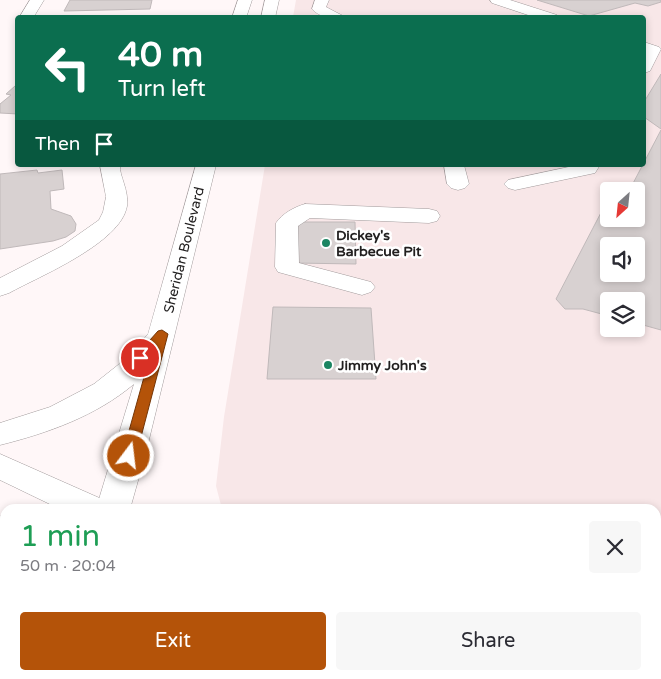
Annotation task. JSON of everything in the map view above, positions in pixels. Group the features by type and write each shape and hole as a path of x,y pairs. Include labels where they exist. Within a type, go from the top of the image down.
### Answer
{"main road":[{"path":"28,15 37,0"},
{"path":"240,15 245,0"},
{"path":"269,15 272,0"},
{"path":"497,0 543,15"},
{"path":"318,9 333,15"},
{"path":"646,48 654,50 646,64"},
{"path":"0,288 59,256 108,224 116,206 117,189 109,167"},
{"name":"Sheridan Boulevard","path":"114,504 162,334 205,167"},
{"path":"515,184 588,169 589,167"},
{"path":"362,288 287,267 288,223 305,211 429,216"},
{"path":"0,434 28,426 85,404 118,381 162,334"},
{"path":"0,466 81,504"}],"shaded area":[{"path":"296,0 661,0 661,504 221,504 216,486 224,417 265,167 646,167 646,15 293,15"}],"building":[{"path":"70,0 152,0 150,9 64,11"},
{"path":"537,0 661,0 661,2 648,6 635,3 593,15 586,15"},
{"path":"661,74 661,129 646,118 646,99"},
{"path":"15,86 15,114 0,113 0,104 11,95 6,94"},
{"path":"661,130 661,330 645,326 645,292 600,292 600,314 583,309 565,309 556,299 600,215 600,228 645,228 645,182 634,182 642,167 646,167 646,159"},
{"path":"37,170 38,173 62,170 64,189 50,191 51,209 71,216 76,224 75,231 66,237 53,241 0,249 0,174"},
{"name":"Dickey's Barbecue Pit","path":"298,222 355,222 356,264 295,263"},
{"path":"273,307 371,308 376,379 267,379"}],"place":[{"name":"Dickey's Barbecue Pit","path":"326,243"},
{"name":"Jimmy John's","path":"328,365"}],"route":[{"path":"129,456 162,334 140,358"}]}
